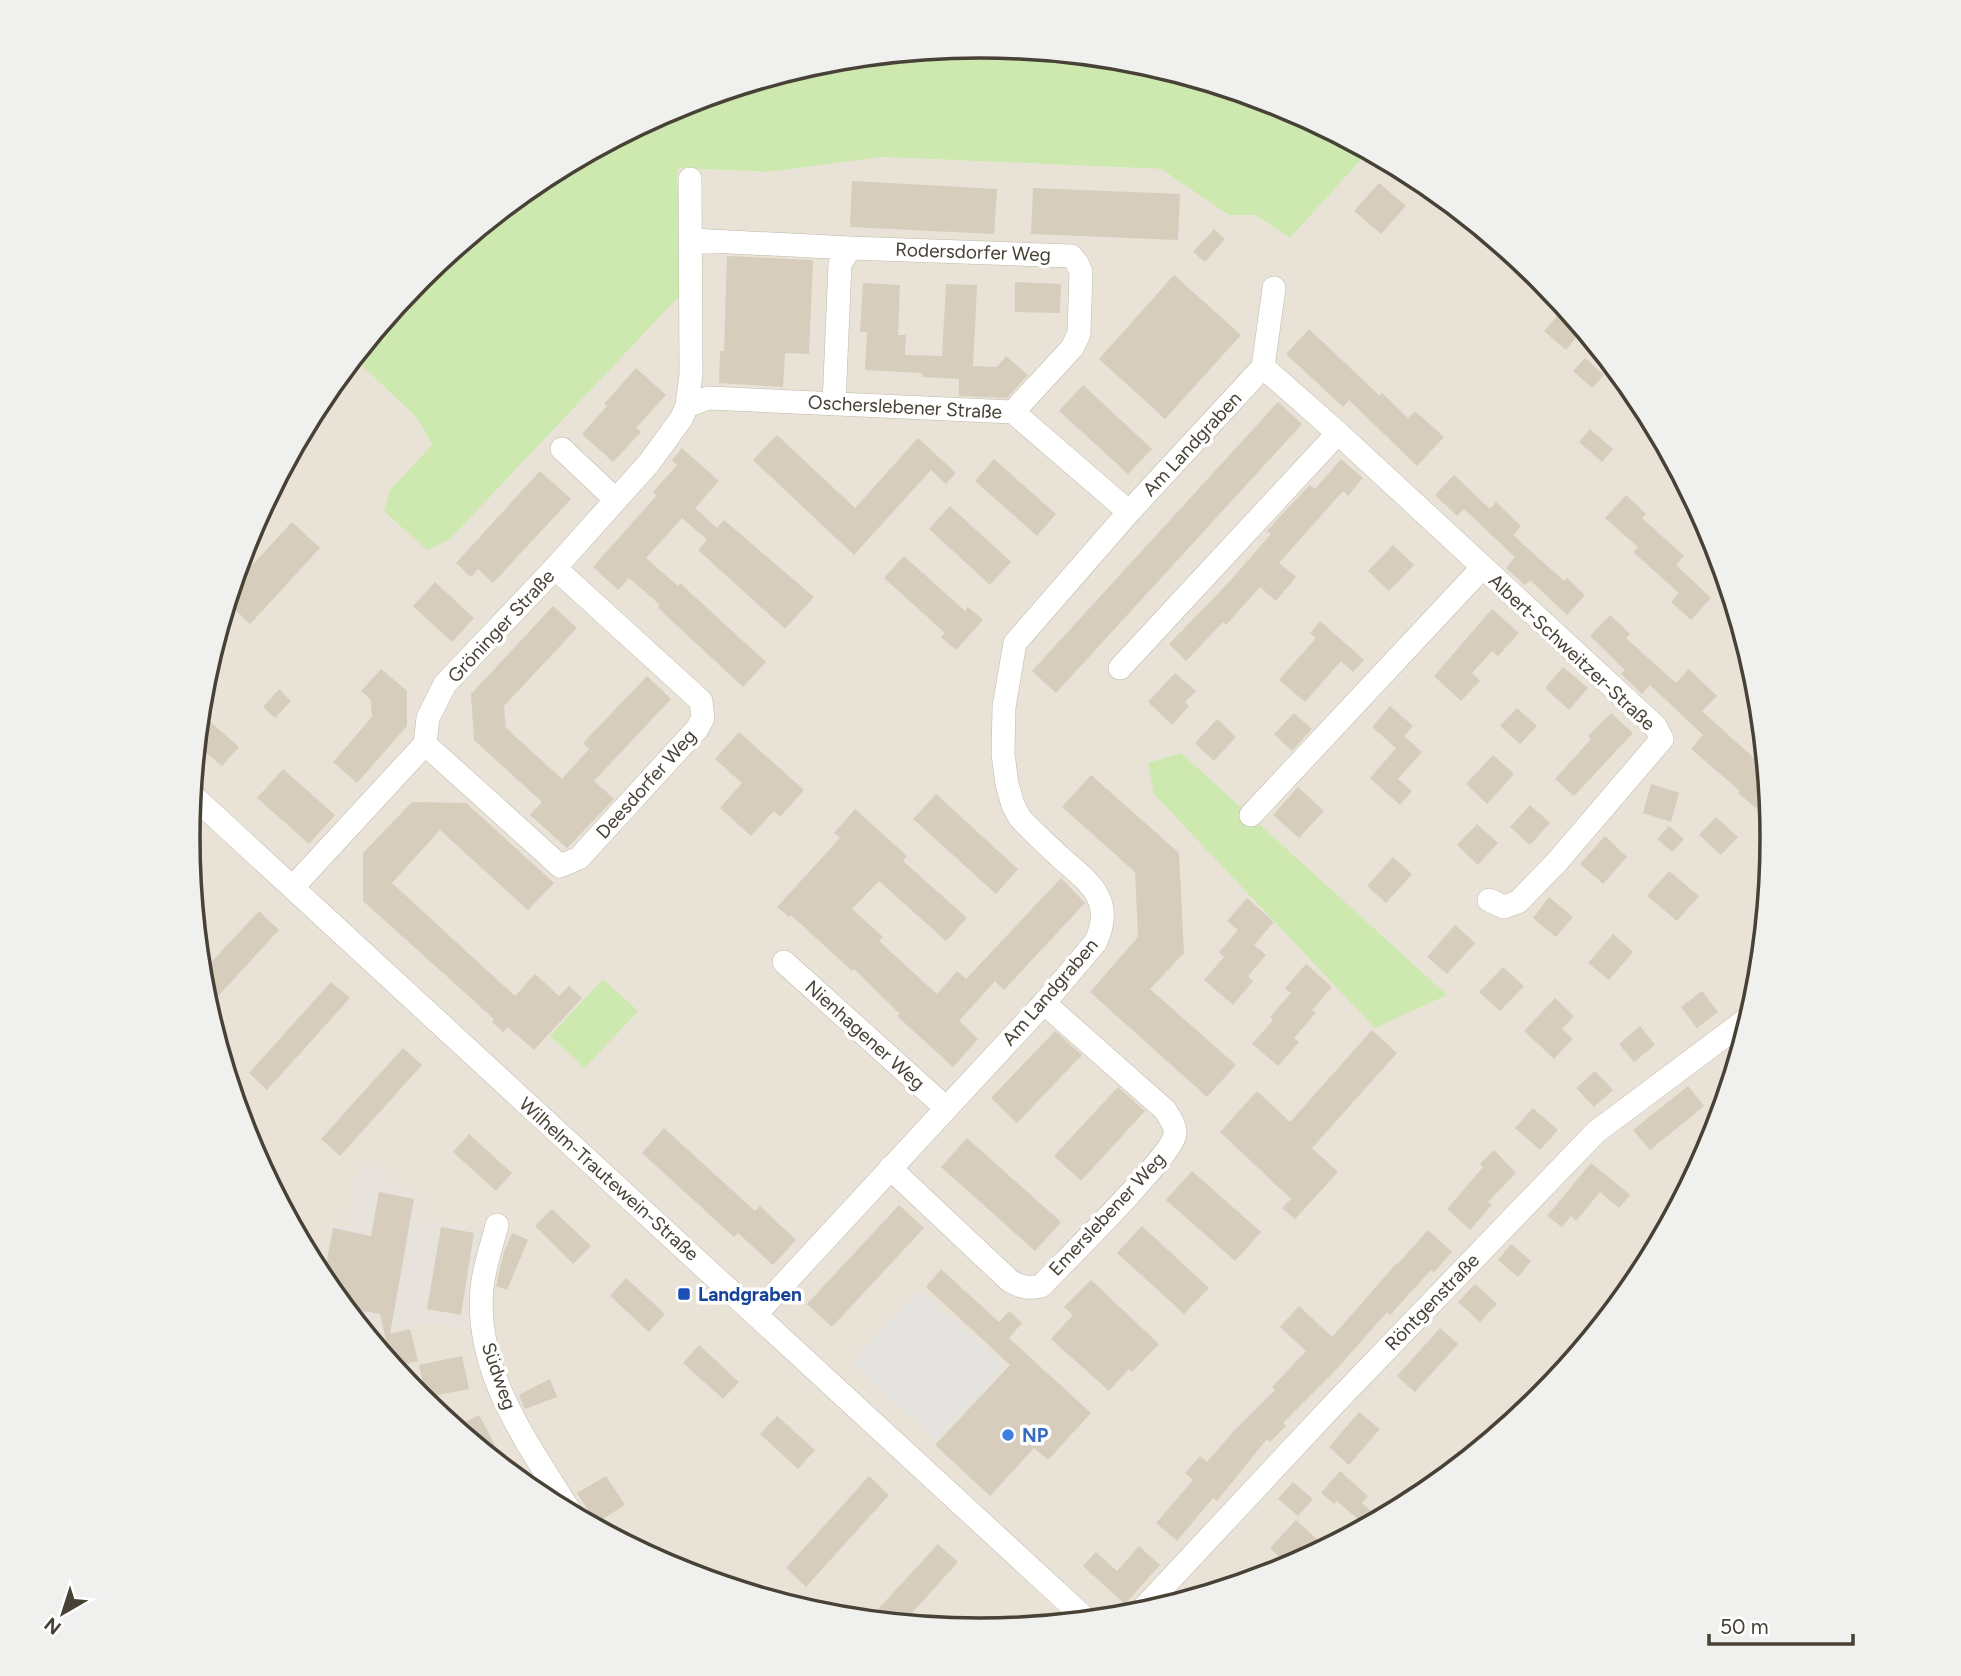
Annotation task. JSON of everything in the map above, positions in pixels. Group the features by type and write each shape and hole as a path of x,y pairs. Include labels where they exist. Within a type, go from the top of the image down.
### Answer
{"street":[{"name":"Gröninger Straße","path":"425,744 428,718 445,684 555,568 649,463 681,419 687,406 691,374 690,179"},
{"path":"692,240 849,248 840,264 834,404"},
{"name":"Rodersdorfer Weg","path":"849,248 1071,256 1082,272 1079,334 1072,348 1013,412"},
{"path":"1263,367 1274,288"},
{"name":"Albert-Schweitzer-Straße","path":"1263,367 1655,726 1662,739 1556,863 1518,902 1504,907 1489,900"},
{"name":"Am Landgraben","path":"757,1313 1044,1003 1095,943 1101,932 1102,907 1097,893 1087,880 1032,831 1013,805 1003,754 1004,707 1015,643 1129,512 1263,367"},
{"name":"Oscherslebener Straße","path":"687,406 708,398 1013,412 1129,512"},
{"path":"1120,668 1338,433"},
{"path":"562,449 615,499"},
{"name":"Deesdorfer Weg","path":"425,744 560,866 579,858 697,729 703,718 701,701 555,568"},
{"name":"Albert-Schweitzer-Straße","path":"1251,815 1482,568"},
{"path":"293,887 425,744"},
{"name":"Wilhelm-Trautewein-Straße","path":"201,804 1079,1612"},
{"name":"Nienhagener Weg","path":"784,961 946,1108"},
{"name":"Emerslebener Weg","path":"890,1168 1010,1281 1021,1287 1032,1288 1041,1286 1139,1183 1171,1146 1175,1134 1172,1121 1165,1110 1044,1003"},
{"name":"Röntgenstraße","path":"1152,1599 1337,1401 1596,1132 1737,1026"},
{"name":"Südweg","path":"497,1225 482,1285 481,1310 487,1353 513,1418 560,1495"}],"shaded area":[{"path":"882,157 1161,169 1229,215 1255,215 1290,238 1363,158 1414,189 1455,219 1495,251 1532,286 1600,363 1656,448 1701,539 1734,636 1746,686 1754,736 1761,838 1754,940 1746,990 1719,1089 1680,1183 1656,1228 1600,1313 1532,1390 1495,1425 1414,1487 1371,1514 1326,1538 1231,1577 1182,1592 1082,1612 1032,1617 929,1617 879,1612 779,1592 682,1559 635,1538 547,1487 506,1457 466,1425 394,1352 361,1313 305,1228 260,1137 242,1089 215,990 207,940 200,838 202,787 215,686 227,636 260,539 281,493 305,448 360,364 417,418 432,446 390,490 683,292 677,168 768,172"},
{"path":"368,1160 420,1200 419,1219 487,1232 469,1327 416,1324 378,1333 361,1313 324,1259 330,1225 348,1226 356,1177"},
{"path":"920,1290 1004,1367 937,1440 852,1363"}],"green space":[{"path":"929,59 1032,59 1082,64 1182,84 1231,99 1279,117 1363,158 1290,238 1255,215 1229,215 1161,169 882,157 768,172 677,168 683,292 449,540 427,550 384,511 390,490 432,445 417,418 360,364 429,286 466,251 547,189 590,162 682,117 779,84 879,64"},
{"path":"1181,753 1447,995 1375,1028 1154,794 1148,763"},
{"path":"603,979 638,1011 585,1068 550,1036"}],"building":[{"path":"852,181 997,189 994,234 850,227"},
{"path":"1379,183 1406,206 1381,234 1354,211"},
{"path":"1033,188 1180,194 1178,240 1031,234"},
{"path":"1214,229 1225,239 1205,262 1193,252"},
{"path":"727,256 813,260 809,354 785,353 783,387 719,383 720,351 724,351"},
{"path":"1174,275 1241,335 1165,419 1099,359"},
{"path":"1015,282 1061,284 1060,313 1015,312"},
{"path":"863,283 900,285 898,335 906,335 905,355 942,356 946,284 977,285 973,366 997,367 1006,356 1028,375 1007,398 959,396 959,379 922,377 922,373 865,370 867,332 860,332"},
{"path":"1558,315 1577,336 1566,350 1544,331"},
{"path":"1309,329 1380,396 1382,393 1408,418 1415,411 1444,437 1417,466 1349,400 1343,407 1286,354"},
{"path":"1585,358 1604,375 1592,388 1573,371"},
{"path":"636,368 666,395 636,428 641,432 613,462 582,434"},
{"path":"1083,385 1152,449 1128,474 1059,411"},
{"path":"1278,402 1302,424 1056,693 1032,671"},
{"path":"1590,429 1613,449 1602,462 1579,442"},
{"path":"777,435 855,508 918,438 956,473 946,484 931,470 854,555 753,460"},
{"path":"682,448 719,481 695,508 717,528 724,520 814,597 785,629 698,550 707,540 682,518 646,558 678,586 680,583 766,662 743,687 629,578 618,590 593,567 657,495 653,492 677,465 672,460"},
{"path":"994,459 1056,514 1037,536 975,481"},
{"path":"1341,459 1363,478 1348,496 1343,491 1279,563 1296,577 1276,601 1260,587 1226,625 1223,622 1186,661 1169,644 1271,534 1267,531 1283,513 1310,485 1315,489"},
{"path":"540,471 571,499 493,583 478,569 471,577 456,563"},
{"path":"1454,475 1490,509 1496,502 1521,526 1513,535 1564,581 1567,578 1585,595 1567,615 1530,580 1525,585 1506,568 1515,557 1464,509 1457,516 1435,495"},
{"path":"1626,495 1646,514 1642,518 1684,556 1676,565 1711,598 1691,620 1671,602 1679,593 1633,552 1638,547 1605,518"},
{"path":"950,506 1011,562 990,585 929,529"},
{"path":"292,522 320,548 250,624 235,610 249,569"},
{"path":"1393,545 1414,565 1389,591 1368,571"},
{"path":"904,556 965,611 968,607 983,620 956,650 941,637 945,633 884,578"},
{"path":"435,582 474,618 452,642 413,606"},
{"path":"553,606 577,628 504,706 506,728 562,779 589,749 583,743 647,676 671,699 594,781 614,799 567,848 530,815 542,802 474,740 471,694"},
{"path":"1492,609 1519,633 1498,656 1492,651 1472,673 1480,681 1461,701 1434,676"},
{"path":"1610,615 1630,634 1626,638 1676,683 1689,669 1717,696 1702,711 1756,760 1760,812 1691,749 1703,735 1650,685 1642,694 1621,674 1625,670 1590,636"},
{"path":"1320,621 1364,660 1353,672 1341,661 1305,702 1279,680 1316,638 1310,633"},
{"path":"1563,667 1588,688 1569,710 1545,688"},
{"path":"381,669 407,691 407,726 357,783 333,762 372,717 371,700 361,691"},
{"path":"1175,673 1196,691 1185,702 1189,706 1172,725 1148,702"},
{"path":"279,689 291,701 275,718 263,707"},
{"path":"1390,706 1413,726 1404,736 1422,752 1398,779 1412,791 1400,805 1370,778 1396,748 1372,727"},
{"path":"1517,708 1537,726 1520,744 1500,726"},
{"path":"1294,713 1312,729 1292,751 1274,734"},
{"path":"1611,713 1633,733 1574,796 1555,779 1591,739 1588,736"},
{"path":"1217,719 1236,737 1214,761 1195,743"},
{"path":"209,721 239,747 222,766 205,752"},
{"path":"739,732 804,790 780,817 774,811 751,836 720,808 742,783 715,759"},
{"path":"1493,755 1514,774 1487,804 1466,784"},
{"path":"283,769 335,815 309,844 257,798"},
{"path":"1091,775 1179,853 1184,953 1150,989 1236,1065 1207,1097 1090,992 1138,937 1135,872 1062,807"},
{"path":"1651,784 1679,793 1671,822 1643,813"},
{"path":"1298,787 1324,811 1299,838 1273,815"},
{"path":"936,794 1018,869 996,894 913,819"},
{"path":"412,802 466,803 554,883 528,910 440,830 392,883 515,996 535,974 559,996 569,986 582,998 534,1050 508,1027 503,1032 492,1022 494,1019 363,901 363,853"},
{"path":"1530,805 1550,823 1530,845 1510,827"},
{"path":"855,809 907,856 903,861 967,918 946,941 879,881 852,909 883,937 879,941 937,994 957,971 966,979 1061,878 1085,903 1004,990 995,981 959,1021 978,1039 953,1067 897,1016 900,1014 854,969 852,971 791,915 789,917 777,907 840,838 834,833"},
{"path":"1716,817 1738,837 1721,855 1699,835"},
{"path":"1477,824 1498,843 1478,865 1457,845"},
{"path":"1669,826 1684,839 1672,852 1657,839"},
{"path":"1605,836 1627,857 1603,884 1580,864"},
{"path":"1393,857 1412,874 1386,903 1367,886"},
{"path":"1669,871 1699,896 1677,921 1647,896"},
{"path":"1549,897 1573,917 1556,937 1533,918"},
{"path":"1247,898 1274,922 1254,945 1266,955 1248,976 1253,981 1233,1005 1204,980 1224,957 1219,952 1238,930 1227,921"},
{"path":"259,911 279,930 217,997 211,963"},
{"path":"1455,925 1475,943 1447,974 1427,957"},
{"path":"1613,934 1633,952 1609,980 1588,963"},
{"path":"1306,964 1332,987 1312,1010 1316,1013 1294,1038 1299,1042 1278,1066 1252,1044 1273,1020 1270,1017 1291,993 1285,988"},
{"path":"1503,967 1524,986 1500,1011 1479,992"},
{"path":"331,982 350,998 267,1090 249,1073"},
{"path":"1702,991 1718,1012 1697,1028 1681,1007"},
{"path":"1555,998 1574,1016 1562,1029 1573,1039 1554,1059 1524,1031"},
{"path":"1640,1026 1655,1045 1634,1062 1619,1044"},
{"path":"1372,1030 1397,1053 1312,1148 1338,1172 1295,1219 1282,1208 1291,1199 1220,1132 1257,1091 1290,1122"},
{"path":"1055,1031 1082,1055 1017,1123 991,1098"},
{"path":"403,1048 422,1065 340,1156 321,1139"},
{"path":"1595,1071 1613,1090 1594,1107 1576,1088"},
{"path":"1688,1086 1704,1106 1650,1150 1633,1130"},
{"path":"1118,1087 1145,1111 1081,1181 1054,1156"},
{"path":"1533,1108 1558,1130 1540,1150 1515,1128"},
{"path":"664,1128 755,1211 760,1206 796,1240 773,1265 738,1233 734,1237 642,1153"},
{"path":"469,1134 512,1173 496,1191 453,1152"},
{"path":"967,1138 1061,1222 1035,1251 941,1167"},
{"path":"1494,1150 1516,1173 1488,1202 1492,1205 1470,1230 1447,1209 1483,1167 1480,1164"},
{"path":"1591,1163 1630,1195 1619,1208 1600,1192 1576,1221 1571,1216 1562,1227 1547,1216"},
{"path":"1192,1171 1261,1232 1235,1261 1166,1200"},
{"path":"379,1192 414,1199 390,1334 410,1329 418,1361 405,1364 387,1343 380,1314 359,1310 326,1262 333,1228 371,1236"},
{"path":"899,1205 924,1228 832,1327 807,1304"},
{"path":"552,1209 591,1246 573,1264 535,1226"},
{"path":"1142,1226 1209,1288 1184,1314 1117,1253"},
{"path":"441,1227 474,1233 461,1315 427,1309"},
{"path":"1428,1230 1452,1252 1434,1272 1431,1270 1390,1315 1387,1312 1335,1371 1283,1423 1286,1426 1270,1442 1267,1439 1217,1501 1213,1498 1177,1541 1156,1523 1193,1480 1185,1473 1200,1456 1207,1462 1275,1390 1272,1387 1306,1351 1280,1327 1299,1306 1332,1337"},
{"path":"512,1233 528,1240 507,1290 496,1286 504,1252"},
{"path":"1511,1244 1531,1261 1518,1277 1498,1260"},
{"name":"NP","path":"941,1269 999,1322 1009,1311 1022,1323 1009,1338 1091,1413 1048,1460 1034,1448 990,1496 935,1445 1010,1365 926,1287"},
{"path":"626,1278 665,1314 649,1332 610,1296"},
{"path":"1091,1280 1159,1344 1132,1372 1129,1369 1109,1391 1051,1339 1073,1315 1064,1307"},
{"path":"1475,1284 1497,1304 1480,1322 1458,1302"},
{"path":"1440,1328 1458,1344 1415,1392 1397,1376"},
{"path":"699,1345 739,1382 723,1399 683,1363"},
{"path":"462,1356 469,1389 435,1395 423,1384 419,1365"},
{"path":"550,1379 557,1397 525,1409 519,1395"},
{"path":"1359,1412 1380,1429 1349,1465 1329,1447"},
{"path":"479,1415 495,1445 492,1446 464,1423"},
{"path":"777,1416 815,1450 798,1469 760,1434"},
{"path":"1340,1471 1368,1496 1362,1503 1373,1513 1359,1520 1337,1501 1334,1504 1321,1493"},
{"path":"606,1476 625,1505 601,1520 590,1514 577,1493"},
{"path":"869,1476 889,1495 806,1587 786,1568"},
{"path":"1293,1482 1313,1499 1298,1516 1278,1499"},
{"path":"1296,1520 1319,1541 1281,1558 1270,1548"},
{"path":"938,1544 958,1562 910,1615 876,1611"},
{"path":"1139,1546 1160,1565 1125,1604 1083,1566 1096,1552 1117,1571"}],"place":[{"name":"Landgraben","path":"684,1294"},
{"name":"NP","path":"1008,1435"}]}
